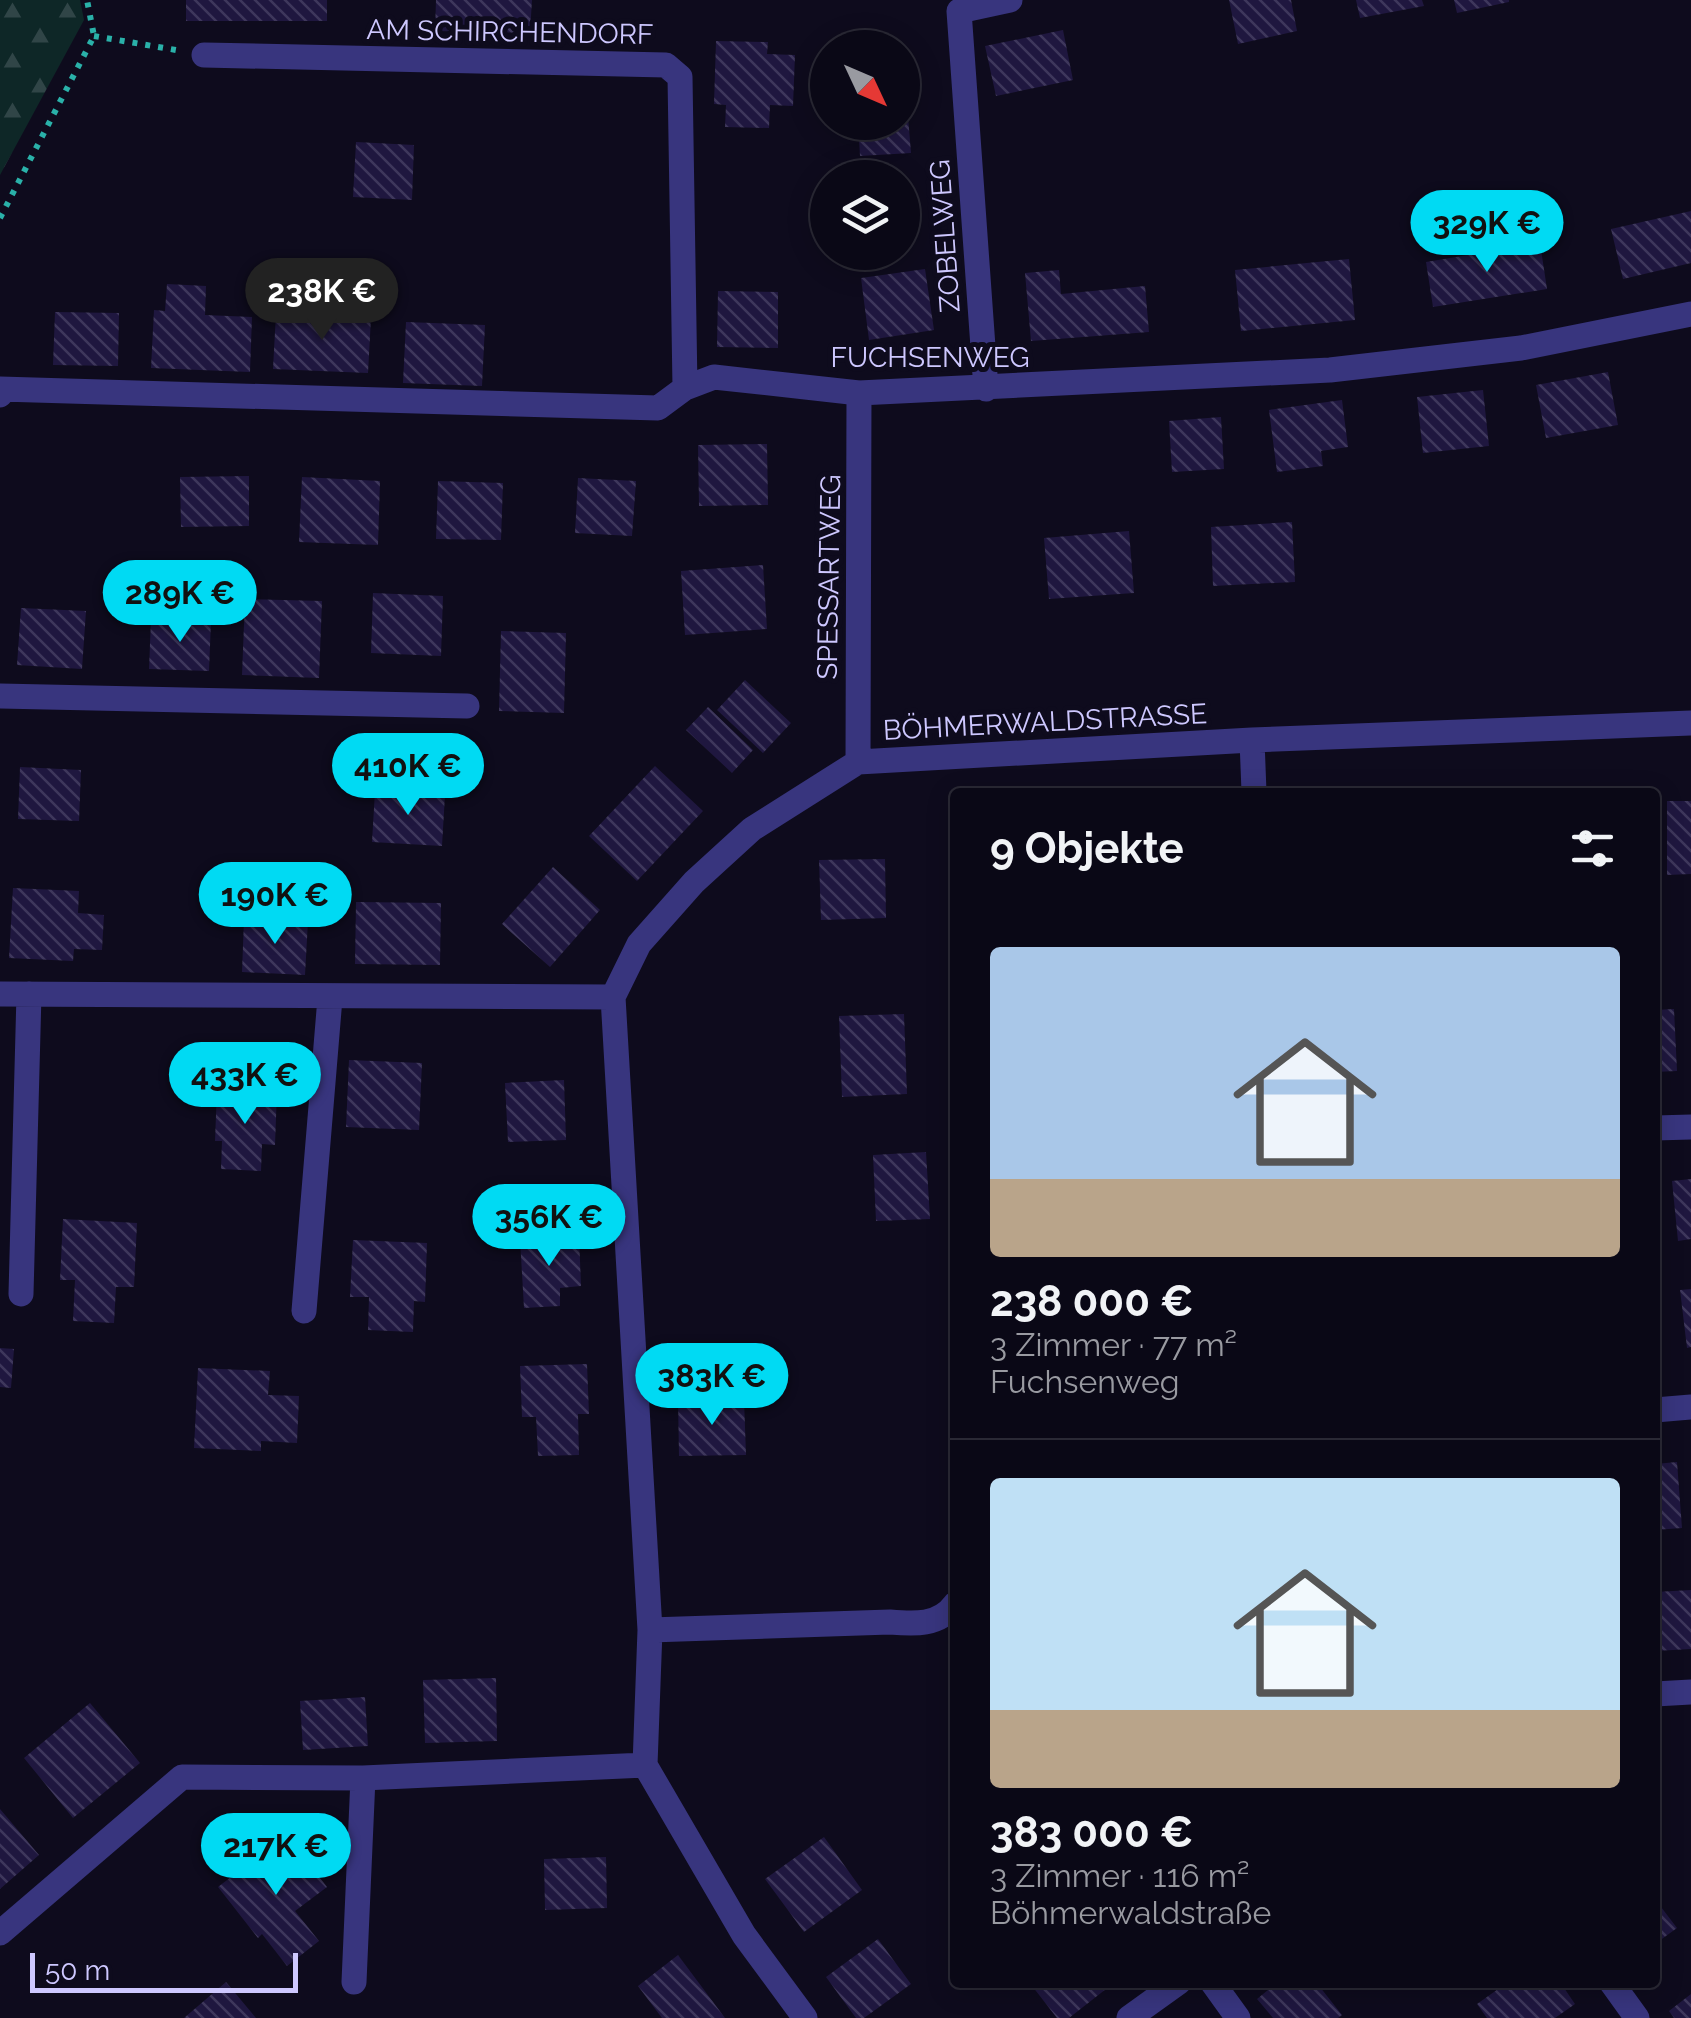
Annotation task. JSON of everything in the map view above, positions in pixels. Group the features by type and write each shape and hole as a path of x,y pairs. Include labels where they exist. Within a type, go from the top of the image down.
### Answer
{"street":[{"name":"ZOBELWEG","path":"986,389 959,11 1010,0"},
{"name":"AM SCHIRCHENDORF","path":"204,56 666,66 680,77 685,388"},
{"name":"FUCHSENWEG","path":"0,395 0,389 658,408 685,388 714,377 859,393 1330,370 1521,348 1691,314"},
{"name":"SPESSARTWEG","path":"858,762 859,393"},
{"path":"0,696 467,706"},
{"name":"BÖHMERWALDSTRASSE","path":"645,1765 650,1630 613,997 639,944 694,882 752,829 858,762 1252,740 1691,723"},
{"path":"1252,740 1254,788"},
{"path":"0,994 613,997"},
{"path":"21,1294 29,994"},
{"path":"304,1312 330,998"},
{"path":"1660,1128 1691,1127"},
{"path":"1660,1410 1691,1407"},
{"path":"650,1630 924,1624 950,1611"},
{"path":"1660,1694 1691,1692"},
{"path":"0,1934 182,1776 364,1778 645,1765 744,1935 805,2018"},
{"path":"354,1982 364,1778"},
{"path":"1129,2018 1171,1988"},
{"path":"1216,1988 1238,2018"},
{"path":"1616,1988 1637,2018"}],"path":[{"path":"0,218 94,36 87,0"},
{"path":"94,36 204,56"}],"green space":[{"path":"0,0 80,0 84,20 0,175"}],"building":[{"path":"186,0 327,0 327,21 186,21"},
{"path":"436,0 532,0 530,33 435,31"},
{"path":"1229,0 1291,0 1297,31 1238,44"},
{"path":"1356,0 1422,0 1424,6 1360,18"},
{"path":"1454,0 1509,0 1509,2 1457,13"},
{"path":"1063,30 1073,80 996,96 985,46"},
{"path":"716,41 768,42 767,54 795,55 793,106 770,105 769,128 725,127 726,105 714,104"},
{"path":"859,140 910,140 911,153 860,156"},
{"path":"356,142 414,145 412,200 353,197"},
{"path":"1691,211 1691,263 1623,279 1611,229"},
{"path":"1540,243 1547,289 1433,307 1426,262"},
{"path":"1349,259 1355,320 1241,331 1235,270"},
{"path":"925,269 934,330 869,340 861,278"},
{"path":"1059,270 1061,294 1145,286 1149,332 1031,341 1025,273"},
{"path":"167,284 206,286 205,315 252,317 250,372 151,368 154,310 165,311"},
{"path":"718,291 778,292 778,348 717,347"},
{"path":"55,312 119,313 118,366 53,365"},
{"path":"276,313 371,318 368,373 273,369"},
{"path":"406,322 485,325 482,386 403,383"},
{"path":"1608,372 1618,425 1546,438 1536,385"},
{"path":"1483,390 1489,446 1423,453 1417,397"},
{"path":"1342,400 1348,447 1321,451 1323,466 1277,472 1269,410"},
{"path":"1221,417 1224,469 1172,472 1169,421"},
{"path":"767,444 768,505 699,506 698,445"},
{"path":"249,476 249,526 181,527 180,477"},
{"path":"302,477 380,481 378,545 299,542"},
{"path":"578,478 636,481 632,536 575,533"},
{"path":"438,481 503,483 501,540 436,539"},
{"path":"1292,522 1295,582 1213,586 1211,527"},
{"path":"1129,531 1134,593 1049,599 1044,538"},
{"path":"763,565 767,629 685,635 681,571"},
{"path":"373,593 443,596 441,656 371,653"},
{"path":"245,599 322,601 319,678 242,675"},
{"path":"21,608 86,611 82,669 17,665"},
{"path":"151,619 211,621 209,671 149,669"},
{"path":"501,631 566,633 564,713 499,711"},
{"path":"745,680 791,723 763,753 717,710"},
{"path":"708,707 753,750 732,773 686,730"},
{"path":"655,766 703,811 637,881 589,836"},
{"path":"20,767 81,770 79,821 18,819"},
{"path":"375,791 445,795 442,846 372,842"},
{"path":"1667,801 1691,801 1691,874 1667,875"},
{"path":"885,859 886,918 821,920 819,860"},
{"path":"553,867 600,910 550,967 502,924"},
{"path":"13,888 79,891 78,913 104,915 102,950 74,949 73,961 9,958"},
{"path":"356,902 441,903 440,965 355,964"},
{"path":"244,919 308,921 305,975 242,972"},
{"path":"1674,1009 1677,1071 1660,1072 1660,1010"},
{"path":"904,1014 907,1094 842,1097 839,1016"},
{"path":"349,1060 422,1063 419,1130 346,1127"},
{"path":"564,1080 566,1140 508,1142 505,1083"},
{"path":"217,1089 277,1091 275,1145 262,1144 261,1171 221,1169 222,1141 215,1141"},
{"path":"926,1152 930,1219 876,1221 873,1155"},
{"path":"1691,1179 1691,1239 1678,1241 1672,1181"},
{"path":"63,1219 137,1223 134,1287 116,1287 114,1323 73,1321 75,1280 60,1280"},
{"path":"579,1235 581,1286 560,1288 560,1306 524,1308 520,1239"},
{"path":"353,1240 427,1243 425,1302 414,1301 413,1332 368,1330 369,1297 350,1297"},
{"path":"1691,1289 1691,1347 1687,1348 1680,1290"},
{"path":"0,1348 14,1349 11,1388 0,1387"},
{"path":"587,1364 589,1414 578,1414 579,1455 538,1456 536,1417 522,1417 520,1366"},
{"path":"198,1368 270,1371 268,1395 299,1396 297,1443 261,1441 261,1451 194,1448"},
{"path":"744,1399 746,1455 679,1456 678,1400"},
{"path":"1677,1462 1682,1528 1660,1530 1660,1464"},
{"path":"1691,1590 1691,1649 1660,1651 1660,1592"},
{"path":"496,1678 497,1741 425,1743 423,1680"},
{"path":"365,1697 368,1746 303,1750 300,1701"},
{"path":"90,1703 140,1763 73,1818 24,1758"},
{"path":"0,1809 39,1855 0,1889"},
{"path":"286,1834 327,1887 295,1911 319,1941 287,1966 262,1934 258,1938 218,1887"},
{"path":"824,1837 862,1890 804,1932 765,1879"},
{"path":"606,1857 607,1908 545,1910 544,1859"},
{"path":"1660,1906 1677,1928 1660,1940"},
{"path":"878,1939 911,1984 864,2018 856,2018 826,1977"},
{"path":"678,1955 725,2018 662,2018 638,1986"},
{"path":"226,1982 256,2018 184,2018"},
{"path":"1034,1988 1107,1988 1069,2018 1057,2018"},
{"path":"1271,1988 1321,1988 1342,2015 1273,2018 1257,1999"},
{"path":"1500,1988 1564,1988 1575,2004 1555,2018 1487,2018 1477,2004"},
{"path":"1691,1994 1691,2018 1674,2018 1669,2011"}]}
